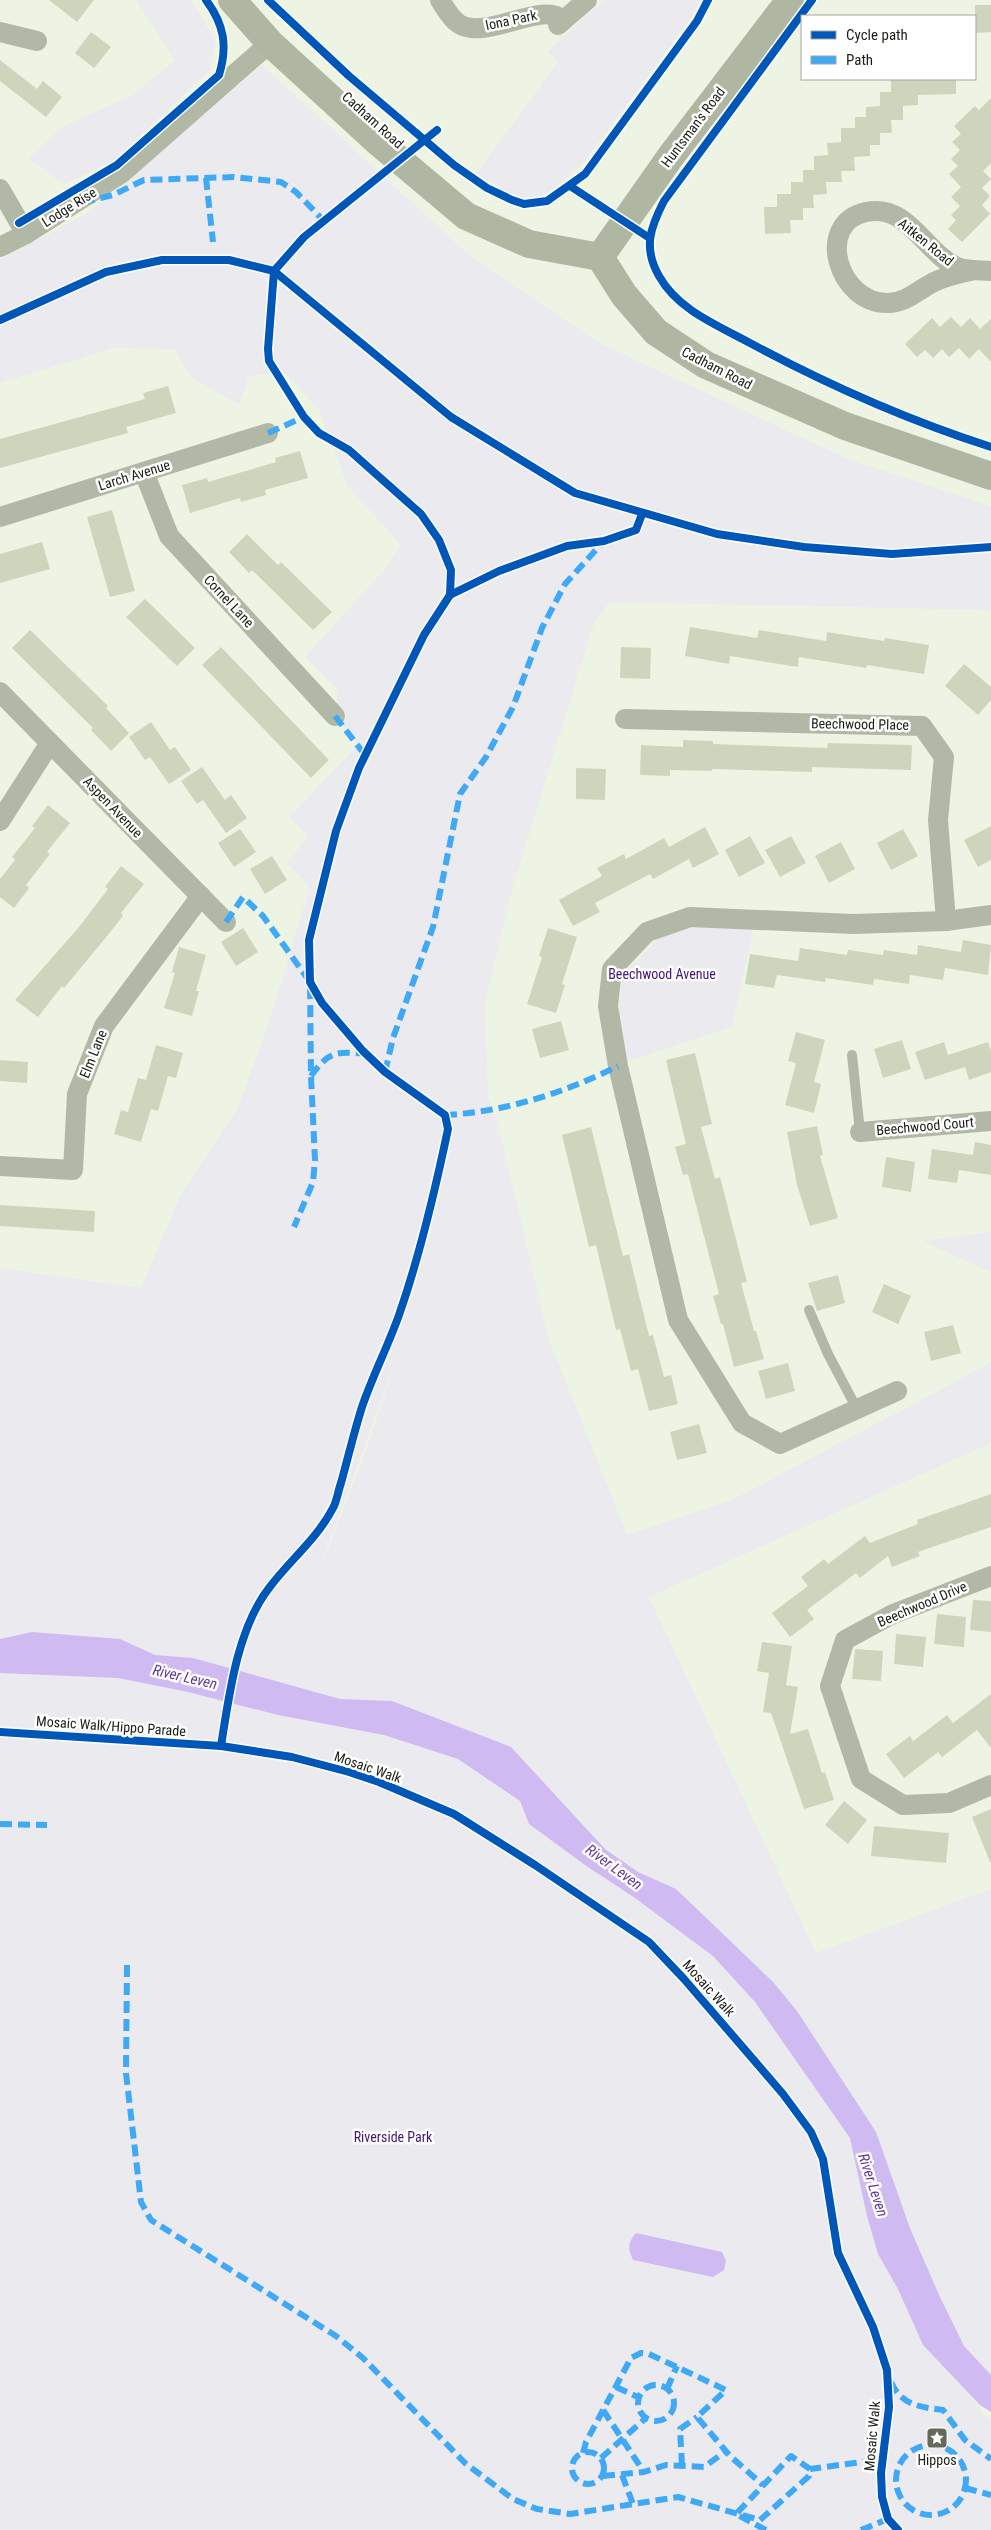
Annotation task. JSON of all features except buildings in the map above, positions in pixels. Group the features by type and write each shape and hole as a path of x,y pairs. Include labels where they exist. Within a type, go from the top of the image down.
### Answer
{"street":[{"name":"Cadham Road","path":"232,0 270,43 378,142 466,216 529,244 600,257 624,295 656,332 706,366 845,426 991,476"},
{"name":"Iona Park","path":"440,0 457,23 466,27 487,26 545,13 555,14 561,22 587,0"},
{"name":"Huntsman's Road","path":"600,257 671,156 790,0"},
{"path":"0,32 37,41"},
{"name":"Lodge Rise","path":"0,247 26,234 122,173 270,43"},
{"path":"0,189 26,234"},
{"name":"Aitken Road","path":"866,212 890,214 913,228 947,261 958,268 983,271 941,279 900,302 875,302 862,296 844,276 837,257 838,243 841,232 855,217 866,212"},
{"name":"Larch Avenue","path":"0,517 268,433"},
{"name":"Cornel Lane","path":"144,472 169,536 335,716"},
{"name":"Aspen Avenue","path":"0,692 226,922"},
{"name":"Beechwood Place","path":"625,719 922,726 944,757 938,820 946,921"},
{"path":"0,822 50,743"},
{"name":"Elm Lane","path":"0,1166 73,1170 77,1094 104,1026 201,896"},
{"path":"897,1391 780,1444 742,1423 678,1320 618,1066 608,1006 612,968 647,932 690,917 853,924 946,921 991,915"},
{"name":"Beechwood Court","path":"860,1132 991,1121"},
{"name":"Beechwood Drive","path":"991,1576 893,1614 845,1640 830,1686 861,1780 903,1806 949,1803 991,1785"}],"lane":[{"path":"852,1055 860,1132"},
{"path":"809,1310 828,1354 857,1409"}],"green space":[{"path":"136,0 191,0 216,41 209,71 113,161 64,184 29,159 62,127 133,95 175,60"},
{"path":"604,0 701,0 691,18 584,162 554,189 542,196 522,198 501,189 477,173 558,62 548,51"},
{"name":"Riverside Park","path":"262,65 468,254 601,344 850,460 991,506 991,610 610,602 594,623 513,886 485,1002 488,1096 498,1124 549,1340 627,1535 732,1500 991,1363 991,1443 649,1597 816,1953 991,1889 991,2375 964,2346 940,2297 895,2189 833,2070 982,2414 991,2418 991,2530 0,2530 0,1268 141,1288 181,1194 238,1108 269,1022 310,887 287,864 308,836 289,817 358,745 335,716 338,689 305,657 385,569 401,545 347,485 319,409 285,373 249,376 239,404 193,379 174,349 114,348 0,383 0,260 91,211","holes":["404,1338 367,1448 324,1560"]},
{"name":"Beechwood Avenue","path":"694,926 753,929 732,1027 628,1061 619,1006 623,973 660,938"},
{"path":"991,1232 991,1272 922,1241"}],"water":[{"name":"River Leven","path":"32,1632 120,1639 155,1655 193,1658 340,1699 392,1701 511,1747 605,1849 638,1872 676,1889 773,1982 797,2011 876,2132 910,2228 940,2297 964,2346 991,2375 991,2412 980,2405 923,2345 898,2289 878,2254 867,2216 850,2138 755,2002 713,1956 635,1898 585,1865 529,1824 520,1801 458,1759 384,1735 278,1715 188,1692 118,1678 0,1673 0,1639"},
{"path":"636,2233 722,2252 726,2261 724,2270 713,2277 633,2260 629,2246"}],"marked path":[{"path":"84,197 89,201 113,195 144,180 234,177 281,182 296,192 324,221"},
{"path":"206,178 213,242"},
{"path":"268,433 304,417"},
{"path":"385,1072 393,1038 433,927 460,794 486,757 513,707 542,628 565,584 604,541"},
{"path":"335,716 365,755"},
{"path":"226,922 243,897 263,916 310,982 311,1076 315,1160 313,1182 294,1227"},
{"path":"311,1076 328,1057 334,1054 366,1054"},
{"path":"445,1115 490,1110 534,1100 577,1085 618,1066"},
{"path":"0,1824 47,1825"},
{"path":"127,1965 126,2073 141,2202 151,2220 336,2336 363,2358 465,2463 513,2499 537,2509 570,2514 678,2497 760,2520 809,2476 810,2469 884,2459"},
{"path":"583,2453 586,2442 631,2358 641,2353 649,2354 726,2390 697,2417 730,2456 763,2485"},
{"path":"667,2389 677,2366"},
{"path":"891,2382 900,2396 912,2404 943,2410 965,2440 991,2459"},
{"path":"656,2385 668,2391 674,2403 668,2415 656,2421 644,2415 638,2403 644,2391 656,2385"},
{"path":"616,2387 640,2398"},
{"path":"603,2410 644,2472"},
{"path":"682,2465 680,2429 697,2417"},
{"path":"601,2458 646,2418"},
{"path":"938,2445 951,2451 960,2460 964,2466 966,2480 964,2494 956,2505 945,2513 924,2515 917,2513 906,2505 898,2494 896,2473 898,2466 906,2455 917,2447 938,2445"},
{"path":"603,2476 644,2472 666,2465 704,2467 726,2451"},
{"path":"588,2452 594,2453 599,2457 603,2462 604,2468 603,2474 599,2479 594,2483 588,2484 582,2483 577,2479 573,2474 572,2468 573,2462 577,2457 582,2453 588,2452"},
{"path":"766,2530 736,2514 791,2456 810,2469"},
{"path":"622,2475 633,2504"},
{"path":"965,2488 991,2495"},
{"path":"861,2530 888,2519"}],"cycle path":[{"path":"19,223 117,165 219,75 224,45 223,36 217,18 206,0"},
{"path":"268,0 349,76 454,165 487,188 524,204 547,201 585,174 697,21 708,0"},
{"path":"812,0 664,201 655,220 650,238 651,256 654,266 667,288 677,298 699,316 712,323 868,401 991,447"},
{"path":"221,1746 231,1685 249,1623 269,1588 319,1530 336,1502 362,1407 395,1327 414,1269 448,1129 445,1115 385,1072 363,1051 322,1003 310,982 309,940 336,831 359,768 424,635 450,595 451,570 439,540 421,514 349,450 319,433 304,417 269,361 268,349 274,271 304,237 437,130"},
{"path":"570,186 648,237"},
{"path":"0,320 106,272 162,260 229,260 274,271 451,417 575,493 717,534 804,547 892,554 991,547"},
{"path":"450,595 499,571 567,546 604,541 636,530 642,514"},
{"name":"Mosaic Walk/Hippo Parade","path":"0,1732 221,1746 292,1757 349,1772 379,1782 454,1814 535,1865 649,1942 684,1979 783,2094 811,2132 823,2159 838,2253 873,2327 887,2370 889,2407 881,2473 882,2497 888,2519 898,2530"}],"place":[{"name":"Hippos","path":"937,2438"}]}
